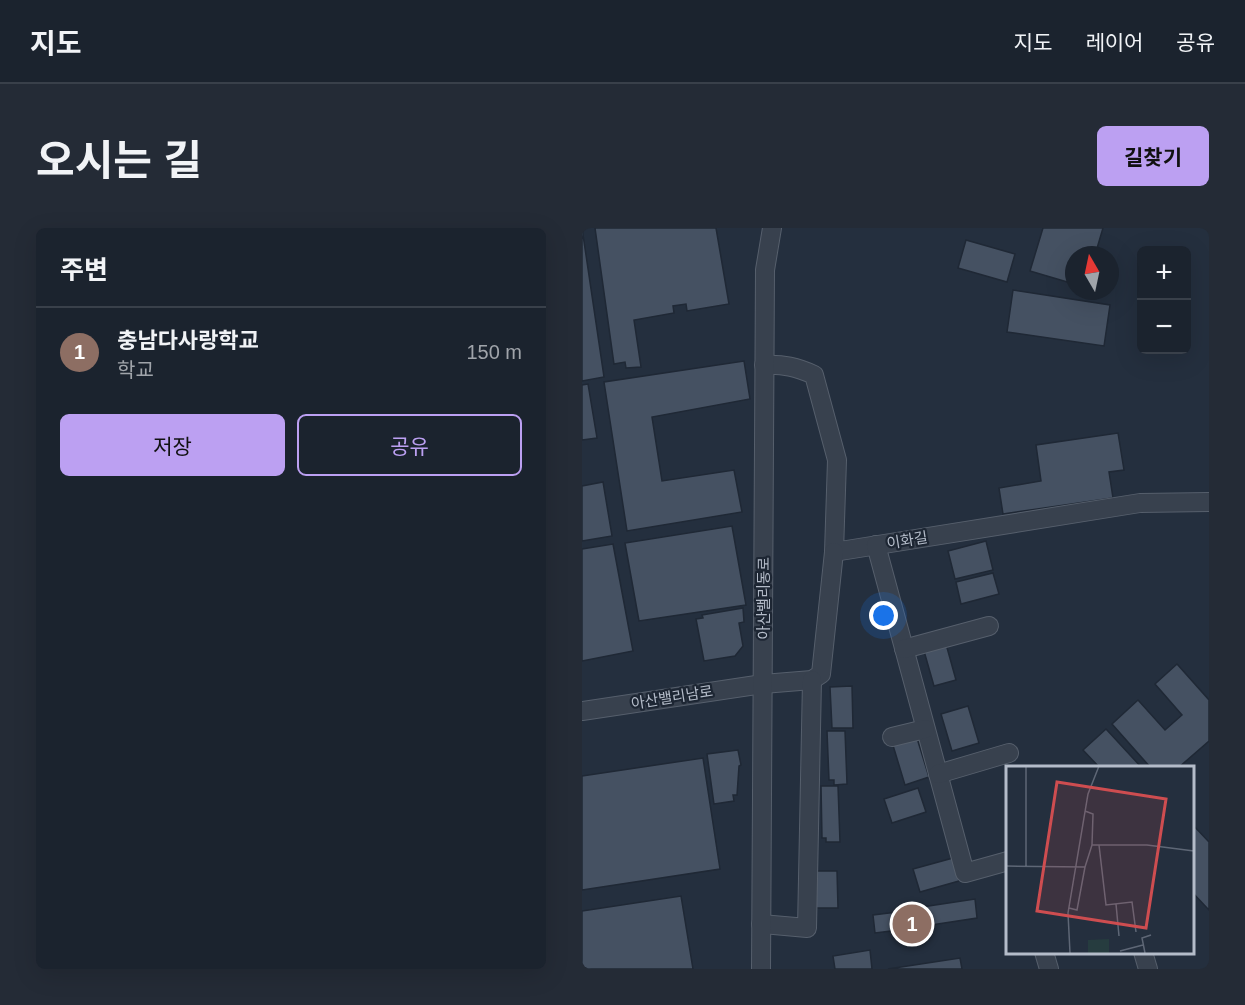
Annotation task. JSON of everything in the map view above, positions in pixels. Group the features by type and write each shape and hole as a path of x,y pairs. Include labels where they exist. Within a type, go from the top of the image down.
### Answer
{"street":[{"name":"아산밸리동로","path":"761,969 765,270 772,228"},
{"path":"761,924 807,928 813,680 820,674 834,552 837,460 814,375 799,368 781,364 764,365"},
{"name":"이화길","path":"834,552 1140,502 1209,502"},
{"path":"876,545 965,873 1006,862"},
{"path":"904,649 989,626"},
{"name":"아산밸리남로","path":"582,711 763,684 813,680"},
{"path":"892,737 926,729"},
{"path":"938,774 1009,753"},
{"path":"1045,954 1049,969"},
{"path":"1144,954 1148,969"}],"building":[{"path":"582,228 604,377 582,381"},
{"path":"595,228 716,228 729,304 687,311 686,304 673,306 674,313 634,320 641,367 626,368 625,362 614,364"},
{"path":"1043,228 1103,228 1098,246 1065,246 1065,281 1030,271"},
{"path":"966,240 1015,254 1007,282 958,268"},
{"path":"1013,290 1065,298 1065,300 1110,305 1104,346 1007,332"},
{"path":"744,361 750,399 652,417 662,481 734,470 742,512 627,531 604,382"},
{"path":"588,384 597,438 582,440 582,385"},
{"path":"1118,433 1124,470 1109,472 1113,498 1003,514 999,488 1041,481 1036,445"},
{"path":"603,482 612,536 582,541 582,486"},
{"path":"732,526 746,605 639,621 625,543"},
{"path":"986,541 993,570 955,579 948,551"},
{"path":"613,544 633,651 582,661 582,549"},
{"path":"993,573 999,594 961,604 956,582"},
{"path":"743,608 744,622 739,623 743,646 735,656 704,661 696,619 703,618 702,615"},
{"path":"946,644 956,680 934,686 924,651"},
{"path":"1177,664 1209,700 1209,741 1180,766 1149,766 1112,724 1138,700 1165,730 1182,715 1155,684"},
{"path":"852,686 853,728 832,728 830,687"},
{"path":"968,706 979,743 952,751 941,714"},
{"path":"1106,729 1140,766 1098,766 1083,750"},
{"path":"827,731 845,731 847,784 834,785 834,780 829,780"},
{"path":"916,735 929,777 905,785 892,742"},
{"path":"738,750 741,765 739,766 737,795 733,795 734,801 714,804 707,754"},
{"path":"703,758 720,869 582,890 582,776"},
{"path":"821,786 838,786 840,842 826,842 826,838 822,838"},
{"path":"918,788 926,812 892,823 884,799"},
{"path":"1194,826 1209,842 1209,910 1194,894"},
{"path":"953,858 959,881 920,892 913,869"},
{"path":"812,871 837,871 838,908 813,908"},
{"path":"681,896 693,969 582,969 582,911"},
{"path":"975,899 977,918 905,929 902,910"},
{"path":"897,912 899,930 875,933 873,915"},
{"path":"870,950 872,969 835,969 833,956"},
{"path":"960,958 962,969 888,969"}],"place":[{"name":"충남다사랑학교","path":"912,924"}]}
